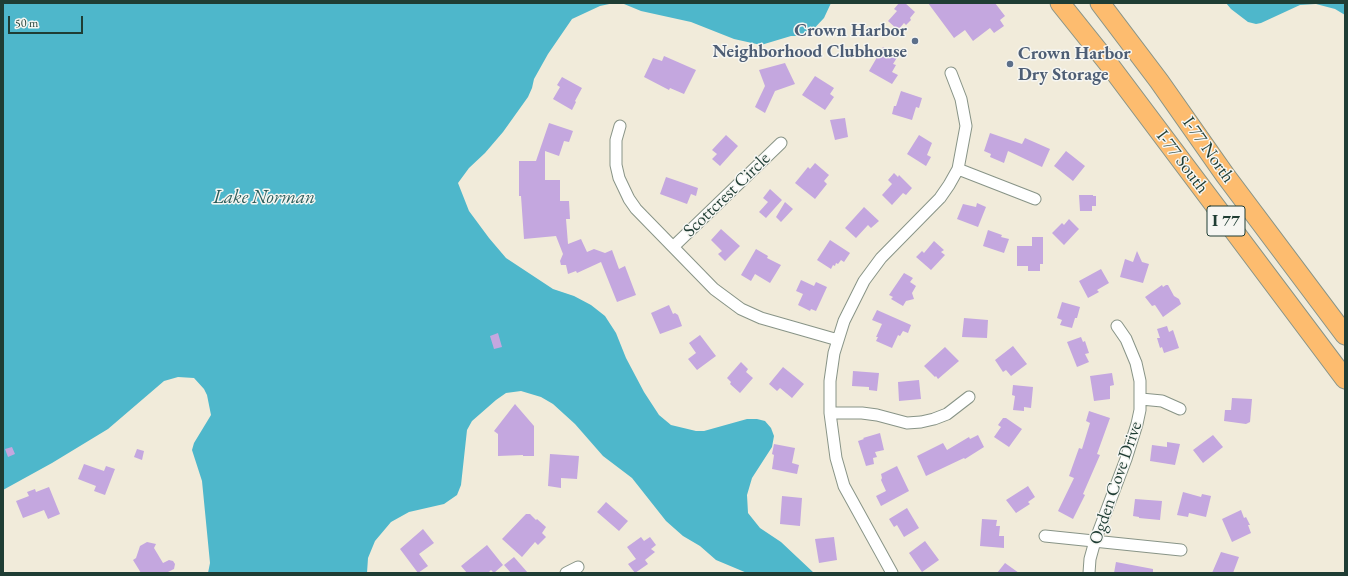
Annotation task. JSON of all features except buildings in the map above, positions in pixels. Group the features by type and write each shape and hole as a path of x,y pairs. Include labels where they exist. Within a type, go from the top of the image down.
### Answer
{"highway":[{"name":"I-77 South","path":"1060,3 1108,63 1345,379"},
{"name":"I 77","path":"1067,3 1108,63"},
{"name":"I 77","path":"1087,3 1225,175"},
{"name":"I-77 North","path":"1100,3 1160,81 1225,175 1345,335"}],"street":[{"path":"892,573 844,486 836,458 830,413 830,381 838,340 851,305 870,273 881,258 940,198 950,185 958,169 966,126 962,99 951,73"},
{"path":"620,126 616,150 616,165 619,178 629,199 636,209 714,289 741,309 761,318 838,340"},
{"name":"Scottcrest Circle","path":"673,247 781,143"},
{"path":"958,169 1035,199"},
{"name":"Ogden Cove Drive","path":"1088,573 1095,541 1131,445 1137,424 1141,399 1140,381 1136,363 1126,339 1117,326"},
{"path":"830,413 862,413 877,415 907,423 921,422 947,414 958,407 969,396"},
{"path":"1141,399 1162,401 1180,409"},
{"path":"1046,536 1181,550"},
{"path":"566,573 578,567"}],"water":[{"name":"Lake Norman","path":"3,3 614,3 600,6 572,19 548,54 534,79 528,97 503,132 485,153 469,168 458,183 469,211 506,258 553,289 574,296 591,305 605,316 616,333 626,358 644,392 659,415 671,425 696,431 704,431 747,419 765,421 771,428 774,436 772,447 752,478 747,495 748,513 760,528 781,542 814,573 747,573 716,560 700,546 683,536 666,521 632,478 603,456 575,424 553,404 541,397 521,391 506,393 472,421 467,430 461,485 457,495 444,504 409,512 391,522 375,541 368,558 367,573 208,573 210,563 202,481 192,450 194,443 211,415 207,395 204,389 194,378 178,377 164,381 108,429 52,463 3,490"},
{"path":"617,3 831,3 824,18 807,36 791,36 761,45 734,39 691,22 641,11 624,4"},
{"path":"1226,3 1345,3 1345,15 1335,9 1316,4 1300,5 1256,24 1248,22 1231,9"}],"place":[{"name":"Crown Harbor Neighborhood Clubhouse","path":"915,41"},
{"name":"Crown Harbor Dry Storage","path":"1010,64"}]}
